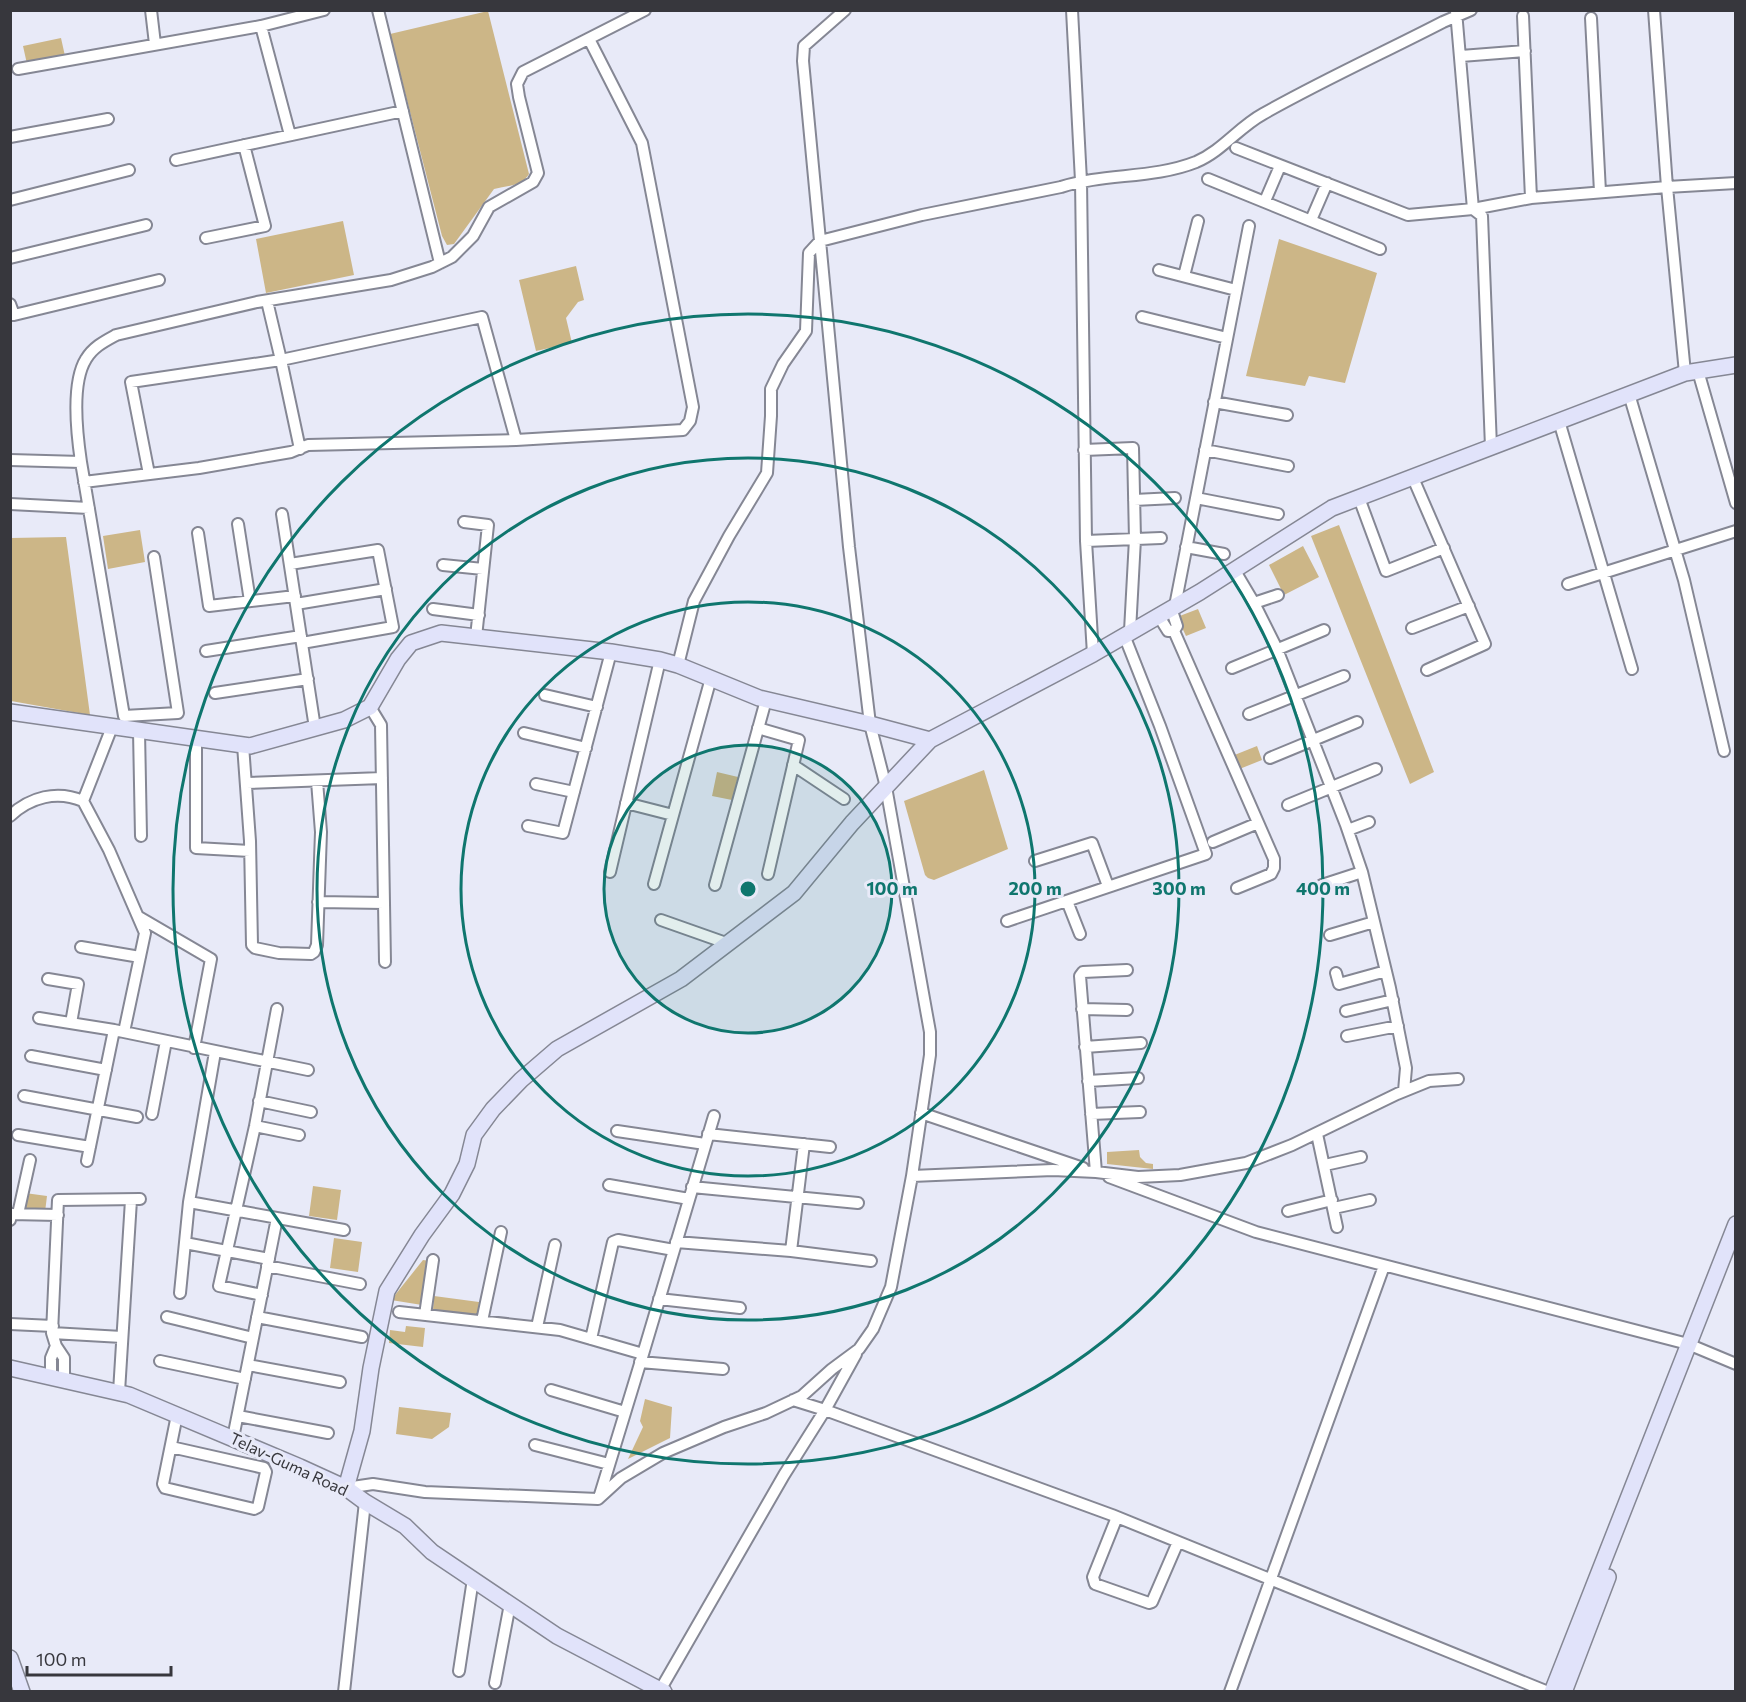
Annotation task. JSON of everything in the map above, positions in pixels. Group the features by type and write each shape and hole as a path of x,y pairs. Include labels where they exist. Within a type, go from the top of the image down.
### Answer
{"street":[{"path":"151,10 155,44"},
{"path":"18,69 261,26 279,16 324,10"},
{"path":"378,10 440,263"},
{"path":"154,557 178,713 124,716 76,426 80,379 86,359 100,344 116,335 267,301 392,280 452,257 473,236 489,207 533,182 538,173 519,98 517,84 519,76 645,10"},
{"path":"661,1691 784,1475 873,1329 891,1287 912,1176 930,1055 930,1032 886,787 870,724 849,547 806,100 804,46 845,10"},
{"path":"1072,10 1081,181 1086,540 1093,654"},
{"path":"678,665 694,601 767,473 771,389 783,364 806,331 808,253 820,241 922,215 1081,181 1161,171 1198,161 1263,114 1457,14 1471,10"},
{"path":"1654,10 1667,187 1691,372 1736,502"},
{"path":"1457,14 1473,209 1482,216 1484,231 1491,447"},
{"path":"1523,16 1531,198"},
{"path":"1591,18 1600,192"},
{"path":"261,26 290,135"},
{"path":"84,482 199,468 291,452 308,445 516,440 683,430 690,421 693,407 642,143 589,39"},
{"path":"1461,56 1525,51"},
{"path":"176,160 403,111"},
{"path":"10,137 108,119"},
{"path":"206,238 265,226 244,145"},
{"path":"1236,148 1408,215 1473,209 1531,198 1736,183"},
{"path":"1265,201 1280,166"},
{"path":"10,200 129,170"},
{"path":"1208,179 1380,249"},
{"path":"1311,220 1327,183"},
{"path":"1184,276 1198,221"},
{"path":"10,258 146,225"},
{"path":"1237,888 1271,874 1274,859 1174,631 1168,632 1168,610 1186,547 1249,226"},
{"path":"1159,270 1236,290"},
{"path":"10,304 14,315 159,280"},
{"path":"267,301 300,449"},
{"path":"149,474 131,382 281,360 482,317 516,440"},
{"path":"1142,317 1227,338"},
{"path":"859,1349 831,1369 802,1396 766,1413 724,1427 663,1453 621,1478 598,1499 425,1492 373,1484 346,1488 362,1431 371,1368 387,1291 422,1235 452,1194 467,1164 474,1136 493,1109 521,1080 557,1049 681,978 794,893 852,823 930,741 1093,654 1235,570 1332,508 1691,372 1736,365"},
{"path":"1629,394 1684,580 1724,751"},
{"path":"1215,402 1287,415"},
{"path":"1559,421 1632,669"},
{"path":"1007,921 1206,854 1127,633 1134,539 1133,447 1084,450"},
{"path":"1205,450 1288,466"},
{"path":"10,460 81,462"},
{"path":"1413,478 1485,644 1427,670"},
{"path":"1134,500 1175,498"},
{"path":"1196,498 1278,514"},
{"path":"1359,498 1386,572 1444,548"},
{"path":"10,504 88,508"},
{"path":"282,514 315,728"},
{"path":"464,522 488,525 476,637"},
{"path":"238,524 250,601"},
{"path":"1568,584 1603,571 1736,531"},
{"path":"198,533 209,606 250,601 295,600 386,589"},
{"path":"1086,540 1161,538"},
{"path":"1186,547 1224,554"},
{"path":"206,651 393,627 378,550 290,564"},
{"path":"443,565 483,569"},
{"path":"1235,570 1277,650 1348,830 1362,872 1398,1026 1406,1068 1404,1091"},
{"path":"1254,603 1278,595"},
{"path":"1412,628 1469,606"},
{"path":"433,609 479,615"},
{"path":"1232,668 1324,630"},
{"path":"10,712 250,746 344,720 370,707 398,659 411,643 441,633 611,652 660,660 766,700 870,724 930,741"},
{"path":"528,826 563,833 611,652"},
{"path":"610,872 660,660"},
{"path":"1249,714 1344,676"},
{"path":"654,884 711,678"},
{"path":"214,693 308,679"},
{"path":"545,695 597,707"},
{"path":"715,885 766,700"},
{"path":"370,707 381,725 385,962"},
{"path":"1270,758 1357,722"},
{"path":"83,801 112,728"},
{"path":"758,728 799,740 768,874"},
{"path":"139,731 141,836"},
{"path":"524,733 586,748"},
{"path":"195,738 196,848 250,851"},
{"path":"243,745 250,851 252,945 255,948 279,953 311,954 314,952 321,832 317,781"},
{"path":"793,765 844,799"},
{"path":"1288,805 1376,769"},
{"path":"246,783 382,778"},
{"path":"536,784 574,792"},
{"path":"10,816 21,806 45,796 71,796 83,801 109,850 145,933 119,1031 106,1070 87,1161"},
{"path":"626,803 673,815"},
{"path":"1348,830 1369,822"},
{"path":"1213,843 1258,823"},
{"path":"1035,861 1092,843 1108,886"},
{"path":"1322,885 1362,872"},
{"path":"1067,901 1080,934"},
{"path":"318,902 384,903"},
{"path":"139,917 211,959 194,1048"},
{"path":"661,920 729,944"},
{"path":"1330,935 1374,922"},
{"path":"81,947 140,957"},
{"path":"1096,1172 1080,976 1083,972 1126,970"},
{"path":"1336,973 1339,984 1386,971"},
{"path":"48,979 78,984 71,1023"},
{"path":"1346,1011 1393,1000"},
{"path":"262,1294 219,1286 255,1126 277,1009"},
{"path":"1082,1009 1127,1010"},
{"path":"39,1018 119,1031 308,1070"},
{"path":"1347,1036 1398,1026"},
{"path":"152,1113 166,1041"},
{"path":"1085,1047 1141,1043"},
{"path":"180,1293 189,1202 215,1052"},
{"path":"31,1056 106,1070"},
{"path":"1088,1081 1138,1078"},
{"path":"912,1176 1053,1170 1138,1177 1180,1175 1246,1163 1317,1134 1404,1091 1430,1081 1458,1079"},
{"path":"24,1096 137,1117"},
{"path":"259,1101 311,1112"},
{"path":"1091,1114 1140,1112"},
{"path":"921,1113 1096,1172 1257,1232 1693,1346 1736,1364"},
{"path":"598,1499 714,1116"},
{"path":"255,1126 300,1135"},
{"path":"617,1131 831,1147"},
{"path":"1317,1134 1337,1227"},
{"path":"18,1135 90,1147"},
{"path":"791,1251 804,1144"},
{"path":"1325,1165 1361,1157"},
{"path":"30,1160 13,1216 58,1215"},
{"path":"609,1185 689,1199"},
{"path":"692,1187 858,1203"},
{"path":"57,1379 51,1358 56,1346 53,1329 58,1200 136,1199 122,1337 119,1392"},
{"path":"1288,1211 1370,1200"},
{"path":"189,1202 344,1230"},
{"path":"233,1438 277,1218"},
{"path":"1564,1692 1736,1224"},
{"path":"482,1320 501,1232"},
{"path":"591,1339 614,1242 618,1240 675,1246 791,1251 871,1260"},
{"path":"185,1243 226,1250 360,1284"},
{"path":"537,1327 555,1245"},
{"path":"1552,1692 1693,1346 1736,1250"},
{"path":"425,1315 433,1260"},
{"path":"1230,1692 1384,1266"},
{"path":"659,1299 740,1308"},
{"path":"399,1312 560,1330 641,1358 723,1369"},
{"path":"167,1317 253,1338"},
{"path":"257,1317 362,1337"},
{"path":"10,1324 122,1337"},
{"path":"160,1361 245,1379"},
{"path":"248,1365 340,1382"},
{"name":"Telav-Guma Road","path":"10,1368 119,1392 233,1438 346,1488 405,1526 432,1552 557,1636 661,1691"},
{"path":"551,1390 625,1412"},
{"path":"793,1400 1117,1517 1548,1692"},
{"path":"171,1447 264,1468 266,1472 258,1507 254,1509 165,1488 163,1484 177,1415"},
{"path":"238,1416 328,1433"},
{"path":"535,1445 609,1464"},
{"path":"344,1692 365,1502"},
{"path":"1117,1517 1093,1577 1095,1584 1149,1603 1152,1602 1178,1542"},
{"path":"459,1671 473,1579"},
{"path":"495,1683 510,1604"},
{"path":"10,1658 22,1692"}],"shaded area":[{"path":"488,11 529,174 518,183 494,189 454,244 447,245 442,236 390,34"},
{"path":"61,38 65,56 27,64 23,46"},
{"path":"343,221 354,275 266,293 256,239"},
{"path":"1279,239 1377,273 1345,383 1309,376 1305,386 1246,376"},
{"path":"576,266 584,300 578,302 566,318 572,343 536,351 519,280"},
{"path":"1339,525 1434,772 1410,784 1311,536"},
{"path":"140,530 145,562 108,569 103,536"},
{"path":"66,537 90,715 11,701 11,538"},
{"path":"1303,546 1319,577 1284,595 1269,565"},
{"path":"1198,609 1206,628 1186,636 1177,617"},
{"path":"1257,746 1262,760 1237,770 1232,756"},
{"path":"984,770 1008,849 934,880 928,878 925,875 904,801"},
{"path":"717,772 738,777 732,800 712,796"},
{"path":"1139,1150 1140,1157 1146,1163 1153,1164 1153,1169 1107,1164 1107,1152"},
{"path":"313,1186 341,1190 337,1220 309,1216"},
{"path":"25,1193 47,1196 45,1212 23,1209"},
{"path":"334,1238 362,1242 358,1272 330,1268"},
{"path":"423,1260 430,1261 422,1305 391,1300"},
{"path":"434,1296 479,1302 478,1315 433,1310"},
{"path":"406,1326 425,1328 423,1347 389,1343 390,1330 405,1332"},
{"path":"645,1399 672,1407 670,1438 628,1459 643,1427 640,1421"},
{"path":"399,1407 451,1413 449,1427 432,1439 396,1434"}]}
